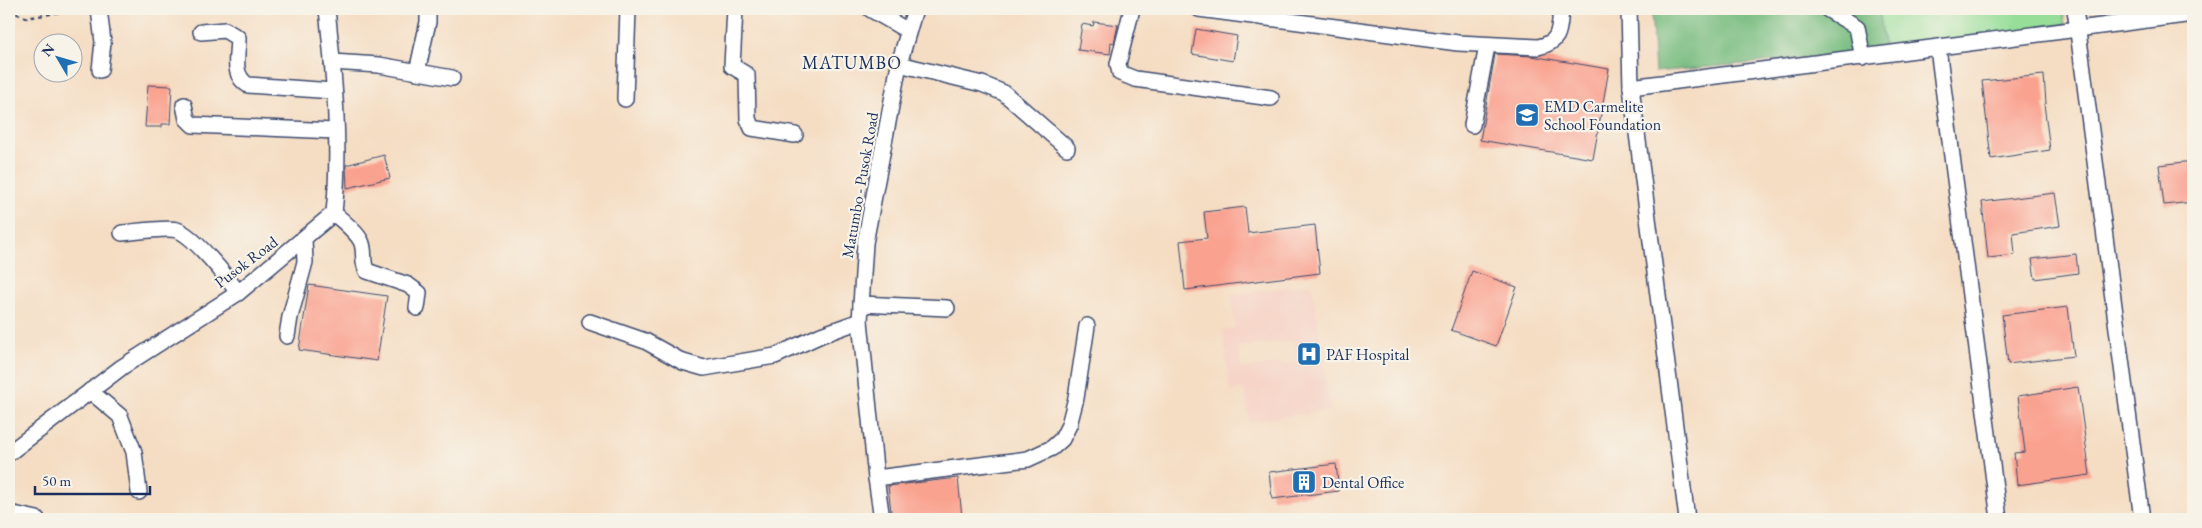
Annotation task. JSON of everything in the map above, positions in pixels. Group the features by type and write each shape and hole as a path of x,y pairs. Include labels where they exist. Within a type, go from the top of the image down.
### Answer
{"street":[{"path":"99,9 103,42 100,70"},
{"path":"327,9 335,130 336,190 334,213 361,240 364,252 364,265 367,271 408,285 419,293 417,308"},
{"path":"417,72 428,22 428,9"},
{"path":"625,99 628,9"},
{"path":"735,9 732,66 747,75 748,119 752,128 795,135"},
{"path":"870,9 908,31"},
{"name":"Matumbo - Pusok Road","path":"882,519 860,322 865,242 899,64 915,9"},
{"path":"1132,9 1118,64 1120,73 1135,79 1270,98"},
{"path":"1199,9 1294,15 1487,46 1538,47 1550,45 1558,34 1561,9"},
{"path":"1629,9 1631,87 1687,519"},
{"path":"1828,9 1857,26 1862,58"},
{"path":"2076,9 2142,519"},
{"path":"1631,87 2193,14"},
{"path":"201,32 225,30 238,38 237,71 240,81 248,85 333,91"},
{"path":"1472,125 1487,46"},
{"path":"1938,48 1999,519"},
{"path":"332,62 379,65 452,78"},
{"path":"899,64 982,84 1004,93 1067,148"},
{"path":"184,105 187,119 194,125 335,130"},
{"name":"Pusok Road","path":"9,453 122,367 238,293 334,213"},
{"path":"122,233 177,230 196,244 227,276 238,293"},
{"path":"288,336 290,317 305,262 304,239"},
{"path":"861,304 947,308"},
{"path":"590,322 645,341 683,362 704,368 775,356 821,335 860,322"},
{"path":"876,478 1028,459 1052,448 1062,439 1069,426 1076,398 1087,326"},
{"path":"90,391 120,416 134,452 139,492"},
{"path":"9,513 37,519"}],"path":[{"path":"9,10 26,18 78,9"}],"shaded area":[{"name":"PAF Hospital","path":"1312,283 1330,410 1249,422 1244,389 1230,391 1223,330 1235,328 1231,295","holes":["1294,341 1296,362 1241,368 1239,347"]}],"green space":[{"path":"1651,9 1879,9 1885,51 1655,72"},
{"path":"1879,9 2063,9 2065,27 1885,51"}],"building":[{"path":"1094,22 1118,25 1114,43 1111,42 1110,54 1078,50 1082,24 1093,26"},
{"path":"1196,29 1237,36 1233,61 1192,54"},
{"path":"1495,54 1531,56 1609,69 1593,159 1480,140"},
{"path":"2044,75 2046,104 2044,104 2050,150 1991,159 1982,81"},
{"path":"148,85 172,86 170,124 162,124 162,127 145,127"},
{"path":"384,155 390,178 347,188 346,165"},
{"path":"2193,161 2193,202 2164,205 2159,165"},
{"path":"2055,193 2060,226 2013,233 2015,255 1988,258 1982,202"},
{"path":"1245,207 1248,233 1315,225 1320,273 1185,290 1180,241 1207,238 1204,212"},
{"path":"2076,254 2078,273 2035,279 2032,259"},
{"path":"1472,271 1517,287 1496,346 1451,330"},
{"path":"309,285 387,296 377,361 299,350"},
{"path":"2068,307 2074,356 2008,364 2002,315"},
{"path":"2078,387 2090,475 2017,485 2014,453 2025,452 2018,396"},
{"name":"Dental Office","path":"1336,464 1339,491 1272,499 1269,472"},
{"path":"958,478 962,517 892,519 888,486"}],"place":[{"name":"EMD Carmelite School Foundation","path":"1527,115"},
{"name":"PAF Hospital","path":"1309,354"},
{"name":"Dental Office","path":"1304,482"}],"district":[{"name":"MATUMBO","path":"852,62"}]}
